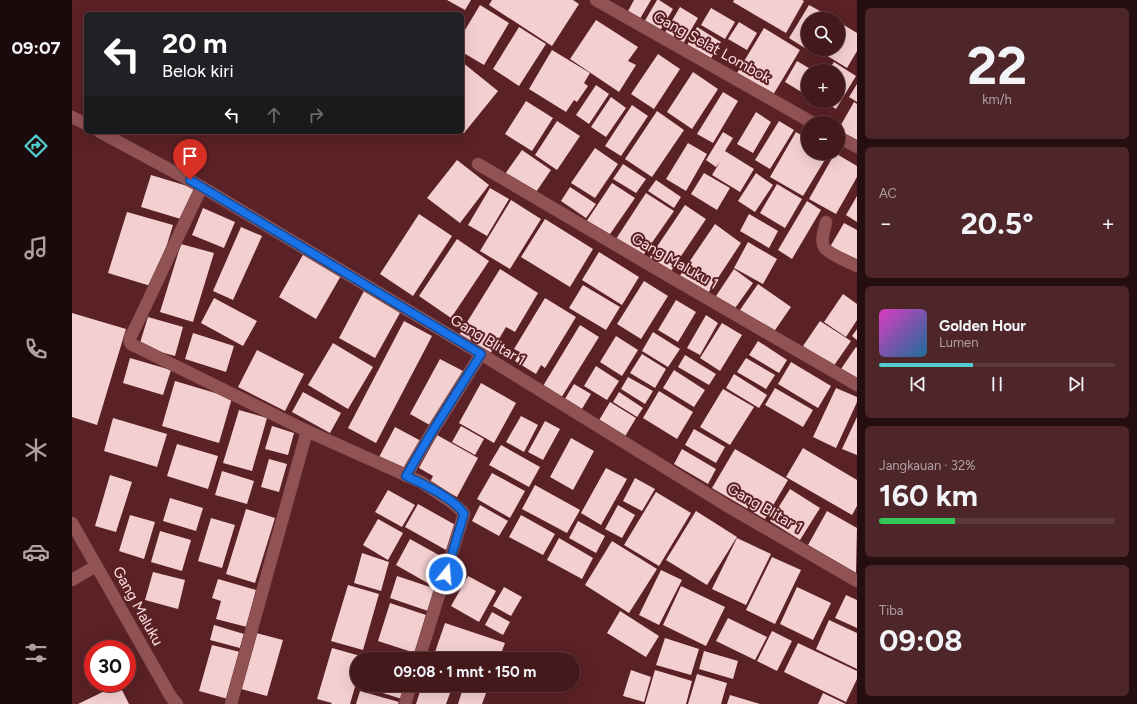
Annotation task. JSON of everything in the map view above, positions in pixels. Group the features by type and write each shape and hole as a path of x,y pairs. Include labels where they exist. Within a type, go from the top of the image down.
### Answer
{"street":[{"name":"Gang Selat Lombok","path":"596,0 801,116"},
{"path":"72,117 84,123"},
{"name":"Gang Blitar 1","path":"104,134 202,187 481,354 729,507 857,581"},
{"path":"845,141 857,147"},
{"name":"Gang Maluku 1","path":"478,164 857,385"},
{"path":"202,187 130,338 130,342 131,344 307,431 421,482 450,501 462,511 464,514 421,652"},
{"path":"826,222 822,239 824,247 828,251 857,266"},
{"path":"406,476 481,354"},
{"path":"231,704 307,431"},
{"name":"Gang Maluku","path":"72,523 170,697 177,704"},
{"path":"72,580 96,566"},
{"path":"405,704 409,692"}],"building":[{"path":"447,0 471,0 465,10"},
{"path":"492,0 573,0 579,4 552,46 489,5"},
{"path":"634,0 651,0 638,22 626,15"},
{"path":"657,0 673,9 658,34 643,24"},
{"path":"734,0 804,1 786,33 733,2"},
{"path":"480,5 509,23 484,65 464,53 464,32"},
{"path":"809,5 822,12 805,12"},
{"path":"680,7 698,18 681,47 663,36"},
{"path":"711,8 735,22 725,39 701,25"},
{"path":"801,18 801,46 789,38"},
{"path":"596,20 638,47 628,61 636,65 619,92 570,59"},
{"path":"739,22 757,33 747,50 728,39"},
{"path":"845,26 857,33 857,51 847,68 845,67 845,64 840,64 828,56 845,56"},
{"path":"519,27 546,44 519,86 493,69"},
{"path":"697,27 721,42 708,63 685,49"},
{"path":"764,28 800,50 773,95 737,73"},
{"path":"552,50 590,73 584,83 588,86 577,102 574,100 566,112 529,89"},
{"path":"658,54 680,69 654,109 631,94"},
{"path":"797,61 802,64 801,92 785,82"},
{"path":"464,64 498,91 464,133"},
{"path":"845,69 856,76 845,94"},
{"path":"693,72 718,89 692,129 667,112"},
{"path":"857,84 857,102 849,97"},
{"path":"596,85 609,94 589,124 576,115"},
{"path":"723,92 738,101 713,143 697,134"},
{"path":"611,97 626,108 606,137 591,127"},
{"path":"526,101 553,118 532,151 505,134"},
{"path":"854,102 857,104 857,143 845,136 845,118"},
{"path":"632,105 648,116 621,156 605,146"},
{"path":"657,111 684,130 652,177 625,159"},
{"path":"756,112 771,122 753,153 737,144"},
{"path":"557,121 580,136 557,170 535,155"},
{"path":"779,121 794,130 770,169 755,160"},
{"path":"723,132 733,138 725,151 754,169 740,192 712,175 720,162 716,167 706,160"},
{"path":"796,132 801,135 801,160 825,160 803,196 770,177"},
{"path":"688,143 707,154 686,191 666,179"},
{"path":"595,148 618,164 595,198 571,183"},
{"path":"522,150 551,170 534,195 505,174"},
{"path":"845,159 857,166 857,177 836,214 809,199 831,160"},
{"path":"457,160 489,185 460,223 427,198"},
{"path":"623,164 646,179 636,193 613,179"},
{"path":"704,173 730,188 717,210 691,194"},
{"path":"756,173 773,185 755,212 738,201"},
{"path":"151,175 194,188 184,220 141,207"},
{"path":"656,180 681,197 674,208 648,191"},
{"path":"612,183 635,198 608,237 586,222"},
{"path":"777,184 802,199 785,228 760,213"},
{"path":"570,187 596,204 586,218 561,201"},
{"path":"490,188 509,199 487,236 468,225"},
{"path":"646,193 674,211 642,257 616,239"},
{"path":"857,196 857,222 846,215"},
{"path":"511,200 541,219 510,269 480,251"},
{"path":"807,201 821,210 792,259 778,250"},
{"path":"685,205 706,219 669,274 648,260"},
{"path":"203,208 235,222 224,248 192,235"},
{"path":"127,212 173,225 154,287 108,273"},
{"path":"419,214 452,236 413,296 380,274"},
{"path":"749,214 778,231 769,248 740,231"},
{"path":"545,219 593,249 570,287 521,257"},
{"path":"844,223 857,230 857,262 830,247"},
{"path":"715,224 741,243 706,296 679,277"},
{"path":"241,227 262,236 233,300 213,291"},
{"path":"457,239 489,261 451,318 419,296"},
{"path":"748,242 777,259 763,284 734,268"},
{"path":"181,244 214,253 193,322 160,312"},
{"path":"599,252 639,277 622,305 582,280"},
{"path":"304,253 342,274 316,319 279,297"},
{"path":"500,269 538,293 515,332 506,327 490,354 459,335"},
{"path":"734,269 753,283 733,311 714,299"},
{"path":"644,281 668,296 641,339 617,324"},
{"path":"758,284 791,307 773,333 740,310"},
{"path":"583,285 620,307 606,330 569,308"},
{"path":"364,291 401,311 375,358 339,338"},
{"path":"843,294 857,304 857,320 846,337 824,322"},
{"path":"214,298 257,321 243,346 201,323"},
{"path":"545,298 576,317 545,368 541,365 536,374 515,361 520,352 514,349"},
{"path":"676,300 696,312 678,342 658,330"},
{"path":"72,313 126,329 97,425 72,417"},
{"path":"706,315 718,323 700,355 687,348"},
{"path":"148,317 183,327 175,356 139,346"},
{"path":"404,321 432,336 376,443 348,428"},
{"path":"820,321 851,341 833,367 803,346"},
{"path":"722,323 742,335 720,371 700,358"},
{"path":"580,325 599,337 561,398 543,386"},
{"path":"857,329 857,340 852,336"},
{"path":"653,332 680,349 668,367 642,351"},
{"path":"193,333 234,346 226,372 185,359"},
{"path":"616,336 638,350 622,376 600,362"},
{"path":"758,341 787,360 779,373 749,355"},
{"path":"333,343 373,367 348,409 308,385"},
{"path":"856,347 857,348 857,380 841,369"},
{"path":"257,350 304,374 285,411 238,387"},
{"path":"642,354 666,369 655,388 630,373"},
{"path":"685,355 716,374 709,385 678,367"},
{"path":"130,358 171,370 163,395 123,383"},
{"path":"746,358 775,375 766,389 737,372"},
{"path":"440,359 465,372 435,428 410,414"},
{"path":"791,362 831,386 818,408 778,384"},
{"path":"596,366 619,381 607,400 584,386"},
{"path":"674,370 705,390 694,407 663,388"},
{"path":"734,374 767,395 759,408 726,388"},
{"path":"628,377 653,391 645,404 621,389"},
{"path":"175,381 232,398 219,443 162,426"},
{"path":"481,383 516,403 494,443 459,423"},
{"path":"574,384 591,394 580,412 563,402"},
{"path":"775,388 813,410 803,427 765,405"},
{"path":"836,388 857,397 857,402 836,448 813,437"},
{"path":"723,389 754,407 730,445 700,427"},
{"path":"659,391 693,412 677,439 643,418"},
{"path":"303,392 341,413 330,433 292,412"},
{"path":"619,392 643,408 637,417 613,402"},
{"path":"610,402 636,418 624,438 598,422"},
{"path":"239,410 267,418 252,471 223,463"},
{"path":"521,416 538,425 524,452 506,442"},
{"path":"857,417 857,455 842,449"},
{"path":"113,418 167,434 157,467 104,451"},
{"path":"545,421 560,429 543,460 528,452"},
{"path":"272,426 294,433 288,455 265,449"},
{"path":"461,426 484,439 475,455 452,442"},
{"path":"395,427 423,442 406,475 378,459"},
{"path":"694,429 725,447 716,463 685,445"},
{"path":"437,435 478,458 457,497 430,482 433,476 419,468"},
{"path":"571,438 594,451 573,490 550,477"},
{"path":"177,444 218,456 208,489 167,476"},
{"path":"501,445 540,467 529,487 489,465"},
{"path":"803,448 857,480 857,506 852,515 786,477"},
{"path":"682,449 716,469 708,484 674,464"},
{"path":"735,449 788,480 765,519 712,488"},
{"path":"269,459 287,464 279,492 261,487"},
{"path":"606,468 627,479 601,525 581,513"},
{"path":"222,471 254,481 247,504 215,495"},
{"path":"492,473 525,491 510,518 477,499"},
{"path":"110,475 132,482 116,532 95,526"},
{"path":"635,478 655,489 642,511 623,501"},
{"path":"535,485 580,510 567,533 522,509"},
{"path":"790,489 820,508 800,540 770,521"},
{"path":"388,490 415,505 402,527 375,512"},
{"path":"656,492 691,513 659,566 624,545"},
{"path":"170,498 203,508 196,531 163,521"},
{"path":"418,504 459,527 446,550 405,527"},
{"path":"480,505 508,521 499,536 472,521"},
{"path":"618,505 635,515 622,538 605,529"},
{"path":"246,509 275,518 255,583 226,574"},
{"path":"696,511 737,537 707,585 666,560"},
{"path":"827,511 857,528 856,573 808,545"},
{"path":"130,515 155,522 144,559 119,551"},
{"path":"521,515 555,534 543,555 509,537"},
{"path":"211,518 235,525 222,568 198,561"},
{"path":"378,519 403,533 388,560 363,545"},
{"path":"578,521 605,536 596,553 569,538"},
{"path":"160,531 191,540 182,571 151,562"},
{"path":"559,538 593,558 582,579 547,560"},
{"path":"737,538 771,554 746,605 712,589"},
{"path":"410,539 446,559 431,585 396,565"},
{"path":"612,541 657,569 629,613 585,585"},
{"path":"362,553 389,562 381,591 354,583"},
{"path":"772,557 801,570 775,624 746,610"},
{"path":"661,570 682,580 659,625 639,615"},
{"path":"153,572 185,580 178,609 145,600"},
{"path":"397,576 436,589 428,611 390,598"},
{"path":"468,576 496,591 479,622 451,606"},
{"path":"218,579 256,590 247,627 216,619 221,601 212,598"},
{"path":"348,585 379,594 363,650 331,641"},
{"path":"681,586 725,607 706,646 663,625"},
{"path":"504,587 522,597 511,616 493,606"},
{"path":"797,587 831,603 813,640 780,624"},
{"path":"846,595 857,600 857,628 835,618"},
{"path":"390,603 426,615 415,652 378,641"},
{"path":"620,611 659,636 646,657 607,633"},
{"path":"492,612 510,622 503,635 485,625"},
{"path":"728,618 767,637 755,660 716,641"},
{"path":"829,620 857,633 857,669 816,649"},
{"path":"445,623 505,643 502,652 435,652"},
{"path":"214,625 244,634 240,648 210,640"},
{"path":"772,631 792,641 777,671 757,661"},
{"path":"256,633 283,640 267,696 241,689"},
{"path":"665,638 699,649 691,675 656,665"},
{"path":"798,643 857,671 857,679 846,702 784,672"},
{"path":"212,645 240,652 228,699 199,691"},
{"path":"332,648 350,653 350,692 354,692 350,704 331,704 332,703 317,699"},
{"path":"704,651 738,661 733,679 699,669"},
{"path":"631,670 651,677 644,702 623,696"},
{"path":"655,670 692,681 686,704 645,704"},
{"path":"697,674 727,683 721,704 688,704"},
{"path":"103,692 123,692 129,704 78,704"},
{"path":"360,692 399,702 398,704 356,704"},
{"path":"379,692 404,692 402,699"},
{"path":"420,692 450,692 446,704 416,704"},
{"path":"462,692 486,692 482,704 458,704"},
{"path":"823,693 846,704 818,704"},
{"path":"730,695 760,704 727,704"}],"route":[{"path":"190,180 481,354 406,476 421,482 450,501 464,514 446,574"}]}
